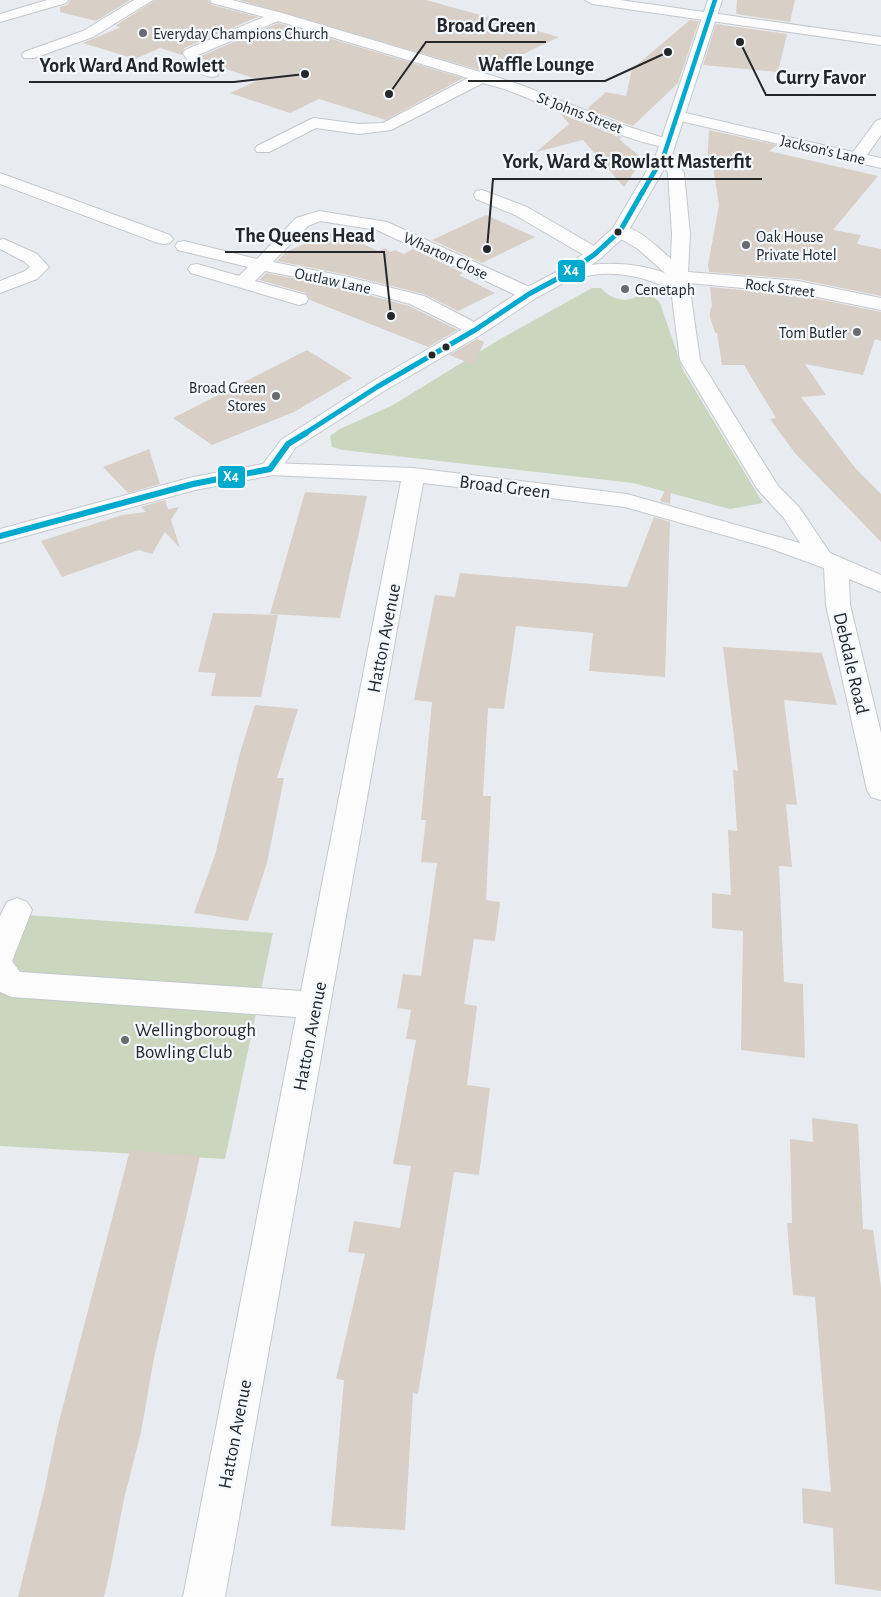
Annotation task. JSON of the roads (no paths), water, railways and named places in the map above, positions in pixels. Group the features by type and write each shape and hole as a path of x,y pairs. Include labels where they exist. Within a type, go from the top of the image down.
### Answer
{"street":[{"path":"0,18 61,0"},
{"path":"29,55 88,34 146,0"},
{"name":"St Johns Street","path":"217,0 284,18 516,88 615,126 666,149"},
{"path":"592,0 881,41"},
{"path":"270,469 288,444 376,387 475,330 529,294 568,273 595,254 620,231 666,149 714,0"},
{"path":"0,6 24,12"},
{"path":"212,73 198,66 190,53 284,18"},
{"path":"263,149 314,124 359,129 386,127 482,77"},
{"name":"Jackson's Lane","path":"677,116 881,163"},
{"path":"857,157 881,124"},
{"path":"666,149 676,173 681,234 679,282 690,360 769,490 791,512 829,561"},
{"path":"0,178 164,239"},
{"path":"482,195 521,211 595,254"},
{"name":"Wharton Close","path":"242,283 302,222 319,216 331,216 381,226 397,232 529,294"},
{"path":"620,231 634,238 660,258 679,282"},
{"path":"0,287 31,275 40,267 30,258 4,244"},
{"name":"Outlaw Lane","path":"184,246 260,265 348,282 417,300 475,330"},
{"path":"568,273 601,268 629,268 679,282"},
{"path":"197,269 242,283 259,295 299,299"},
{"name":"Rock Street","path":"679,282 798,288 881,304"},
{"name":"Broad Green","path":"0,536 193,484 270,469 414,475 627,501 829,561 881,584"},
{"name":"Hatton Avenue","path":"204,1597 414,475"},
{"path":"736,532 759,526 770,515 769,490"},
{"name":"Debdale Road","path":"829,561 881,790"},
{"path":"0,954 17,910"},
{"path":"0,969 12,984 314,1005"}],"place":[{"name":"Everyday Champions Church","path":"143,33"},
{"name":"Curry Favor","path":"740,42"},
{"name":"Waffle Lounge","path":"668,52"},
{"name":"York Ward And Rowlett","path":"305,74"},
{"name":"Broad Green","path":"389,94"},
{"name":"Oak House Private Hotel","path":"746,245"},
{"name":"York, Ward & Rowlatt Masterfit","path":"487,249"},
{"name":"Cenetaph","path":"625,289"},
{"name":"The Queens Head","path":"391,316"},
{"name":"Tom Butler","path":"857,332"},
{"name":"Broad Green Stores","path":"276,396"},
{"name":"Wellingborough Bowling Club","path":"125,1040"}]}
